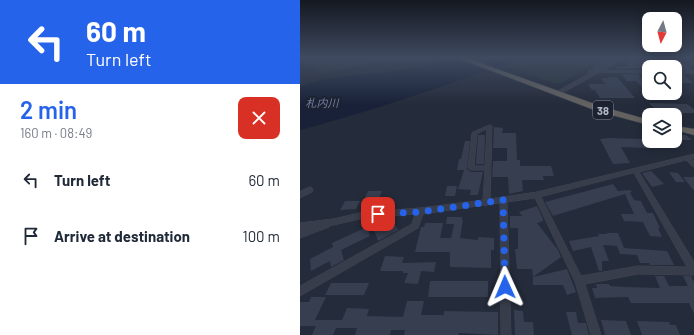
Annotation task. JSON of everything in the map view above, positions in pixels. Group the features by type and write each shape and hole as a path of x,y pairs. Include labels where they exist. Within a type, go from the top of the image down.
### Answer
{"highway":[{"name":"38","path":"507,74 538,84"},
{"name":"38","path":"510,74 602,106 642,116"},
{"name":"38","path":"557,91 600,109 642,121"},
{"path":"682,125 694,128"},
{"path":"682,129 694,132"}],"street":[{"path":"557,91 586,74"},
{"path":"557,91 593,74"},
{"path":"486,203 488,168 490,126 475,133 471,168 488,168"},
{"path":"300,226 333,222 364,215 420,212 537,195 691,157 694,165"},
{"path":"635,170 694,270"},
{"path":"300,195 310,190"},
{"path":"537,195 579,281 596,335"},
{"path":"503,200 506,335"},
{"path":"300,291 415,226 420,212"},
{"path":"300,234 333,222"},
{"path":"579,281 638,270 694,270"}],"shaded area":[{"path":"528,74 578,74 562,83 554,83"}],"water":[{"name":"札内川","path":"371,74 477,74 410,97 300,130 300,87 313,82"}],"building":[{"path":"621,74 638,74 642,78 642,87 636,81 627,81"},
{"path":"682,74 683,74 693,83 682,83"},
{"path":"608,77 617,77 635,98 600,98 595,90 592,90 588,84 605,84 601,78 609,78"},
{"path":"649,103 687,104 694,109 694,113 682,113 682,108 654,108"},
{"path":"494,127 503,128 502,133 516,133 517,160 520,160 520,166 551,166 554,176 543,176 544,180 522,180 523,191 509,194 508,177 492,177 493,161 507,161 507,148 493,148"},
{"path":"478,135 485,135 484,164 476,164"},
{"path":"682,135 686,135 692,140 682,140"},
{"path":"600,139 642,139 642,148 621,147 630,163 613,164"},
{"path":"465,141 470,141 467,169 471,172 483,172 478,195 470,195 471,190 458,189 464,170 457,170"},
{"path":"651,171 664,184 652,187 642,173"},
{"path":"669,172 678,173 685,182 676,182"},
{"path":"683,177 694,177 694,191"},
{"path":"613,184 618,191 632,191 630,193 634,200 641,201 647,213 653,213 660,228 658,228 662,237 650,236 643,222 624,221 621,214 634,214 625,194 553,216 545,202"},
{"path":"447,186 457,186 455,196 445,196"},
{"path":"368,191 382,191 379,198 365,198"},
{"path":"345,201 360,201 356,209 340,210"},
{"path":"537,206 543,221 537,223 558,250 561,257 533,277 532,269 517,269 515,249 518,249 518,228 510,228 510,216 522,216 519,212"},
{"path":"447,217 462,217 463,220 460,238 478,240 478,237 494,238 494,250 491,250 491,268 450,267 450,252 415,252 421,227 424,227 425,223 443,223 440,238 451,238 454,224 446,224"},
{"path":"396,226 398,230 378,241 374,230 377,227"},
{"path":"367,227 370,236 341,250 344,260 331,267 330,261 311,271 310,259 333,247 332,243"},
{"path":"618,233 624,248 667,251 674,265 650,265 649,263 640,263 637,255 620,254 617,246 603,245 609,261 602,261 602,271 599,271 591,247 573,251 569,241 599,236 598,234"},
{"path":"385,256 404,257 402,263 436,262 434,272 421,271 418,284 404,283 408,273 403,273 403,271 380,271"},
{"path":"567,269 576,292 567,295 563,285 533,285 533,277"},
{"path":"655,276 664,276 669,286 688,286 683,276 691,276 694,282 694,314 689,303 631,303 628,297 595,298 592,288 597,288 596,284 609,284 610,286 660,288"},
{"path":"430,281 488,281 488,297 428,297"},
{"path":"331,283 369,283 364,295 325,295"},
{"path":"311,297 326,297 315,320 342,320 347,308 369,309 367,316 403,317 407,301 424,301 421,315 444,315 444,311 498,312 498,335 459,333 458,335 404,335 405,330 391,330 390,335 355,335 357,328 336,328 333,335 312,335 316,326 300,326 300,302 309,302"},
{"path":"514,310 523,311 524,322 533,322 534,335 515,335"},
{"path":"566,312 576,312 578,323 586,323 589,335 572,335"},
{"path":"601,320 626,321 631,335 605,335"},
{"path":"637,321 669,322 670,325 676,325 680,335 642,335"}],"route":[{"path":"378,214 420,212 503,200 505,287"}]}
